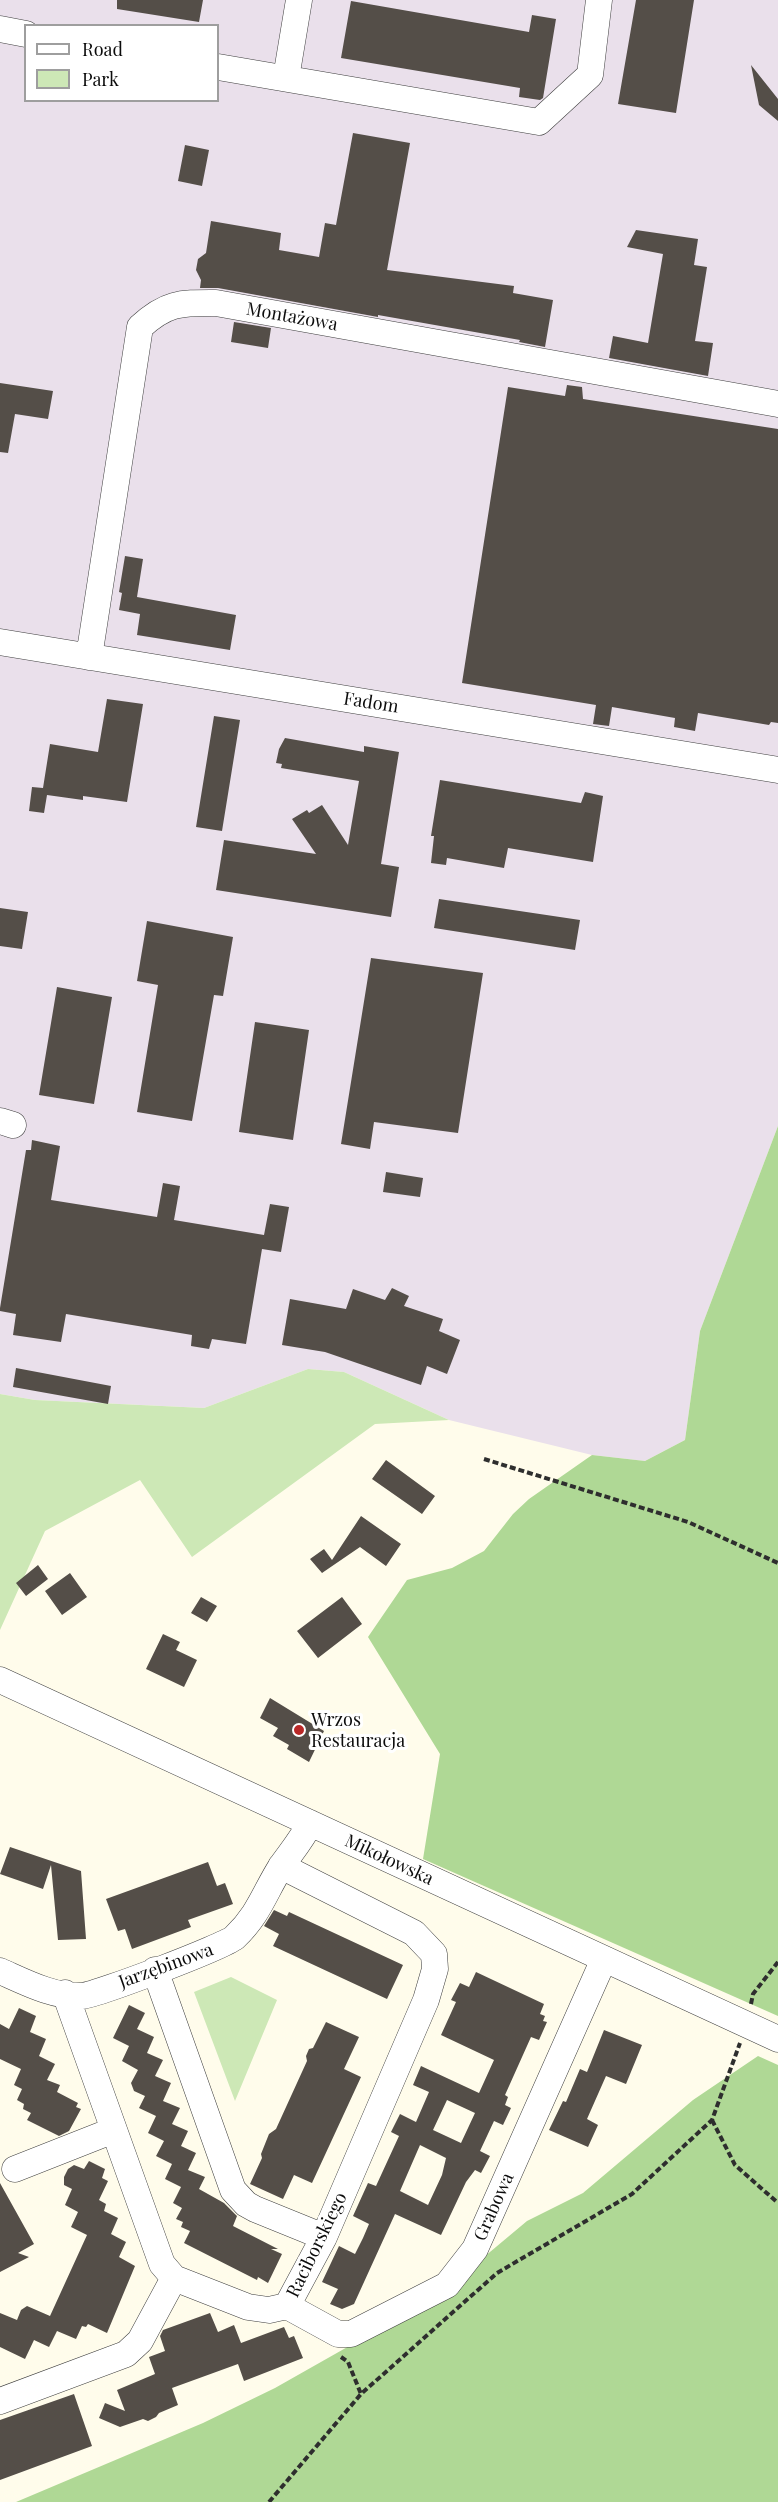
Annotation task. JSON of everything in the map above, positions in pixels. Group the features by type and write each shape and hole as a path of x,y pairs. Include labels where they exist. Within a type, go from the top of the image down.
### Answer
{"street":[{"path":"286,78 299,0"},
{"path":"219,67 539,122 590,75 592,1"},
{"path":"0,29 24,34"},
{"name":"Montażowa","path":"89,657 140,327 155,314 181,303 216,303 778,404"},
{"name":"Fadom","path":"0,642 778,770"},
{"name":"Mikołowska","path":"0,1680 778,2039"},
{"name":"Jarzębinowa","path":"0,1971 41,1989 83,1996 213,1950 234,1939 260,1908 281,1866 310,1823"},
{"name":"Raciborskiego","path":"174,2278 248,2307 269,2310 287,2306 324,2236 426,2000 435,1969 434,1954 414,1933 281,1866"},
{"name":"Grabowa","path":"287,2306 338,2334 351,2334 447,2285 475,2249 604,1959"},
{"path":"155,1970 233,2190 246,2204 255,2209 324,2236"},
{"path":"0,2401 126,2355 140,2341 174,2278 162,2264 65,1993"},
{"path":"15,2169 114,2130"}],"path":[{"path":"484,1459 688,1522 778,1563"},
{"path":"269,2502 361,2394 497,2273 632,2194 712,2120 747,2025 753,1994 778,1962"},
{"path":"712,2120 735,2165 778,2203"},
{"path":"335,2352 348,2362 361,2394"}],"shaded area":[{"path":"0,0 778,0 778,1126 700,1331 685,1440 645,1461 592,1455 449,1420 344,1372 308,1369 204,1408 35,1400 0,1394"}],"green space":[{"path":"778,1126 778,2016 423,1859 440,1754 368,1637 407,1580 452,1568 484,1551 513,1514 529,1499 592,1455 645,1461 685,1440 700,1331"},
{"path":"308,1369 344,1372 449,1420 375,1424 192,1557 140,1480 45,1531 0,1630 0,1394 35,1400 204,1408"},
{"path":"231,1977 277,2000 235,2101 194,1992"},
{"path":"758,2056 778,2065 778,2502 16,2502 203,2423 275,2388 411,2311 484,2257 527,2221 583,2193 693,2100"}],"building":[{"path":"117,0 203,0 199,22 117,9"},
{"path":"636,0 694,0 676,113 618,104"},
{"path":"351,1 529,32 532,15 556,19 543,98 540,100 519,97 520,88 341,58"},
{"path":"751,65 778,99 778,121 759,105"},
{"path":"353,133 410,143 387,270 514,286 513,293 553,300 545,347 519,342 520,340 378,315 378,317 218,288 200,288 201,280 196,270 198,259 206,253 211,221 281,233 279,250 319,257 325,223 336,225"},
{"path":"185,145 209,150 202,186 178,181"},
{"path":"636,230 698,239 694,265 707,267 695,341 713,343 708,376 609,358 613,336 648,343 663,254 627,247"},
{"path":"234,322 271,328 268,348 231,342"},
{"path":"0,383 53,391 48,419 15,414 8,453 0,452"},
{"path":"567,385 582,387 583,399 778,429 778,723 771,722 769,725 698,713 695,731 674,727 675,718 612,707 609,726 593,724 596,705 462,683 508,387 565,396"},
{"path":"125,556 143,559 137,597 236,615 230,650 137,635 140,614 119,610 122,593 119,592"},
{"path":"107,699 143,704 127,802 83,796 83,800 47,795 44,813 29,811 32,787 43,788 50,744 98,752"},
{"path":"214,716 240,720 222,831 196,827"},
{"path":"285,738 364,752 364,746 399,752 381,864 399,867 391,917 216,890 224,840 316,854 292,819 307,810 309,813 322,805 348,845 359,781 281,768 282,764 276,763 279,749"},
{"path":"440,780 581,803 585,792 603,796 593,862 508,848 504,868 447,858 446,865 431,863 434,836 431,836"},
{"path":"439,899 580,920 575,950 434,928"},
{"path":"0,908 28,912 22,949 0,946"},
{"path":"147,921 233,937 223,996 214,995 192,1121 137,1112 158,985 137,981"},
{"path":"371,958 483,973 458,1133 374,1122 370,1149 341,1144"},
{"path":"57,987 112,997 94,1104 39,1095"},
{"path":"255,1022 309,1030 293,1140 239,1132"},
{"path":"32,1140 60,1146 51,1200 157,1217 163,1183 180,1186 174,1220 264,1235 270,1204 289,1207 281,1252 262,1249 246,1344 212,1339 209,1349 191,1346 192,1335 66,1314 61,1342 13,1335 16,1314 0,1311 0,1308 26,1150 31,1150"},
{"path":"386,1172 423,1178 420,1197 383,1192"},
{"path":"392,1288 409,1296 404,1306 443,1319 439,1331 460,1340 447,1374 427,1366 421,1385 325,1352 282,1345 290,1299 346,1309 353,1289 385,1300"},
{"path":"16,1368 111,1386 108,1404 13,1387"},
{"path":"386,1460 435,1496 422,1514 372,1479"},
{"path":"361,1516 401,1544 386,1566 360,1547 322,1573 310,1559 324,1549 332,1560"},
{"path":"38,1565 48,1579 26,1596 16,1583"},
{"path":"70,1573 87,1597 62,1615 45,1591"},
{"path":"201,1597 217,1606 207,1622 191,1613"},
{"path":"342,1597 362,1624 318,1658 297,1631"},
{"path":"163,1634 180,1642 176,1650 197,1660 184,1687 146,1669"},
{"name":"Wrzos Restauracja","path":"270,1698 324,1731 309,1762 287,1749 289,1745 273,1736 278,1728 260,1718"},
{"path":"10,1847 81,1871 86,1939 58,1940 51,1865 43,1889 0,1874"},
{"path":"208,1862 217,1886 225,1883 233,1904 188,1920 191,1927 132,1949 125,1929 118,1931 106,1899"},
{"path":"274,1910 287,1916 289,1912 403,1965 387,1999 273,1946 279,1934 264,1926"},
{"path":"476,1972 544,2004 540,2014 545,2016 543,2021 547,2022 539,2040 531,2037 505,2095 508,2097 505,2105 511,2108 503,2125 494,2121 480,2151 490,2156 481,2173 475,2170 466,2182 441,2235 395,2214 354,2304 342,2309 330,2304 338,2289 322,2282 339,2246 355,2254 363,2238 369,2224 353,2216 368,2183 376,2186 399,2136 391,2132 400,2114 416,2122 429,2092 413,2085 421,2066 479,2093 494,2060 441,2035 456,2002 451,2000 460,1983 469,1987","holes":["447,2100 475,2113 461,2143 433,2130","420,2145 446,2158 442,2175 428,2205 400,2191"]},
{"path":"129,2005 145,2013 137,2029 154,2037 147,2053 163,2060 155,2076 171,2083 163,2101 180,2108 172,2124 188,2131 181,2146 196,2153 188,2170 205,2177 199,2189 224,2203 237,2216 233,2226 278,2249 271,2249 282,2254 268,2283 258,2277 257,2280 184,2243 190,2231 181,2227 183,2222 176,2219 182,2208 173,2203 181,2187 165,2179 172,2164 156,2156 164,2141 148,2133 156,2116 139,2108 145,2096 134,2091 131,2083 138,2070 122,2061 129,2046 113,2038"},
{"path":"19,2008 36,2016 30,2032 46,2039 39,2056 55,2064 47,2080 60,2085 57,2092 78,2103 76,2107 81,2109 69,2131 59,2136 27,2120 31,2113 23,2109 24,2104 17,2100 22,2089 14,2085 21,2069 0,2059 0,2024 9,2029"},
{"path":"326,2022 359,2037 344,2069 361,2077 312,2183 294,2175 283,2199 250,2184 262,2158 261,2154 269,2134 276,2129 307,2061 306,2056 309,2049 313,2048"},
{"path":"604,2030 642,2045 626,2084 606,2076 587,2119 598,2125 588,2147 549,2130 563,2101 566,2102 580,2069 587,2072"},
{"path":"89,2161 105,2169 102,2178 108,2181 99,2200 106,2204 104,2211 118,2218 111,2234 126,2242 119,2257 135,2266 107,2333 88,2324 86,2327 82,2326 76,2339 57,2331 49,2347 34,2340 25,2359 0,2347 0,2313 17,2320 21,2310 27,2306 50,2316 87,2235 71,2227 78,2212 65,2205 72,2189 64,2185 64,2177 68,2169 74,2165 84,2169"},
{"path":"0,2183 34,2244 18,2253 29,2257 0,2272"},
{"path":"210,2313 218,2332 234,2325 241,2343 284,2327 289,2338 294,2336 303,2358 244,2381 238,2364 172,2388 178,2405 159,2413 148,2421 143,2419 120,2427 99,2418 105,2403 125,2411 117,2390 155,2374 149,2357 165,2351 160,2336 163,2330"},
{"path":"74,2394 92,2446 0,2480 0,2420"}],"place":[{"name":"Wrzos Restauracja","path":"299,1730"}]}
